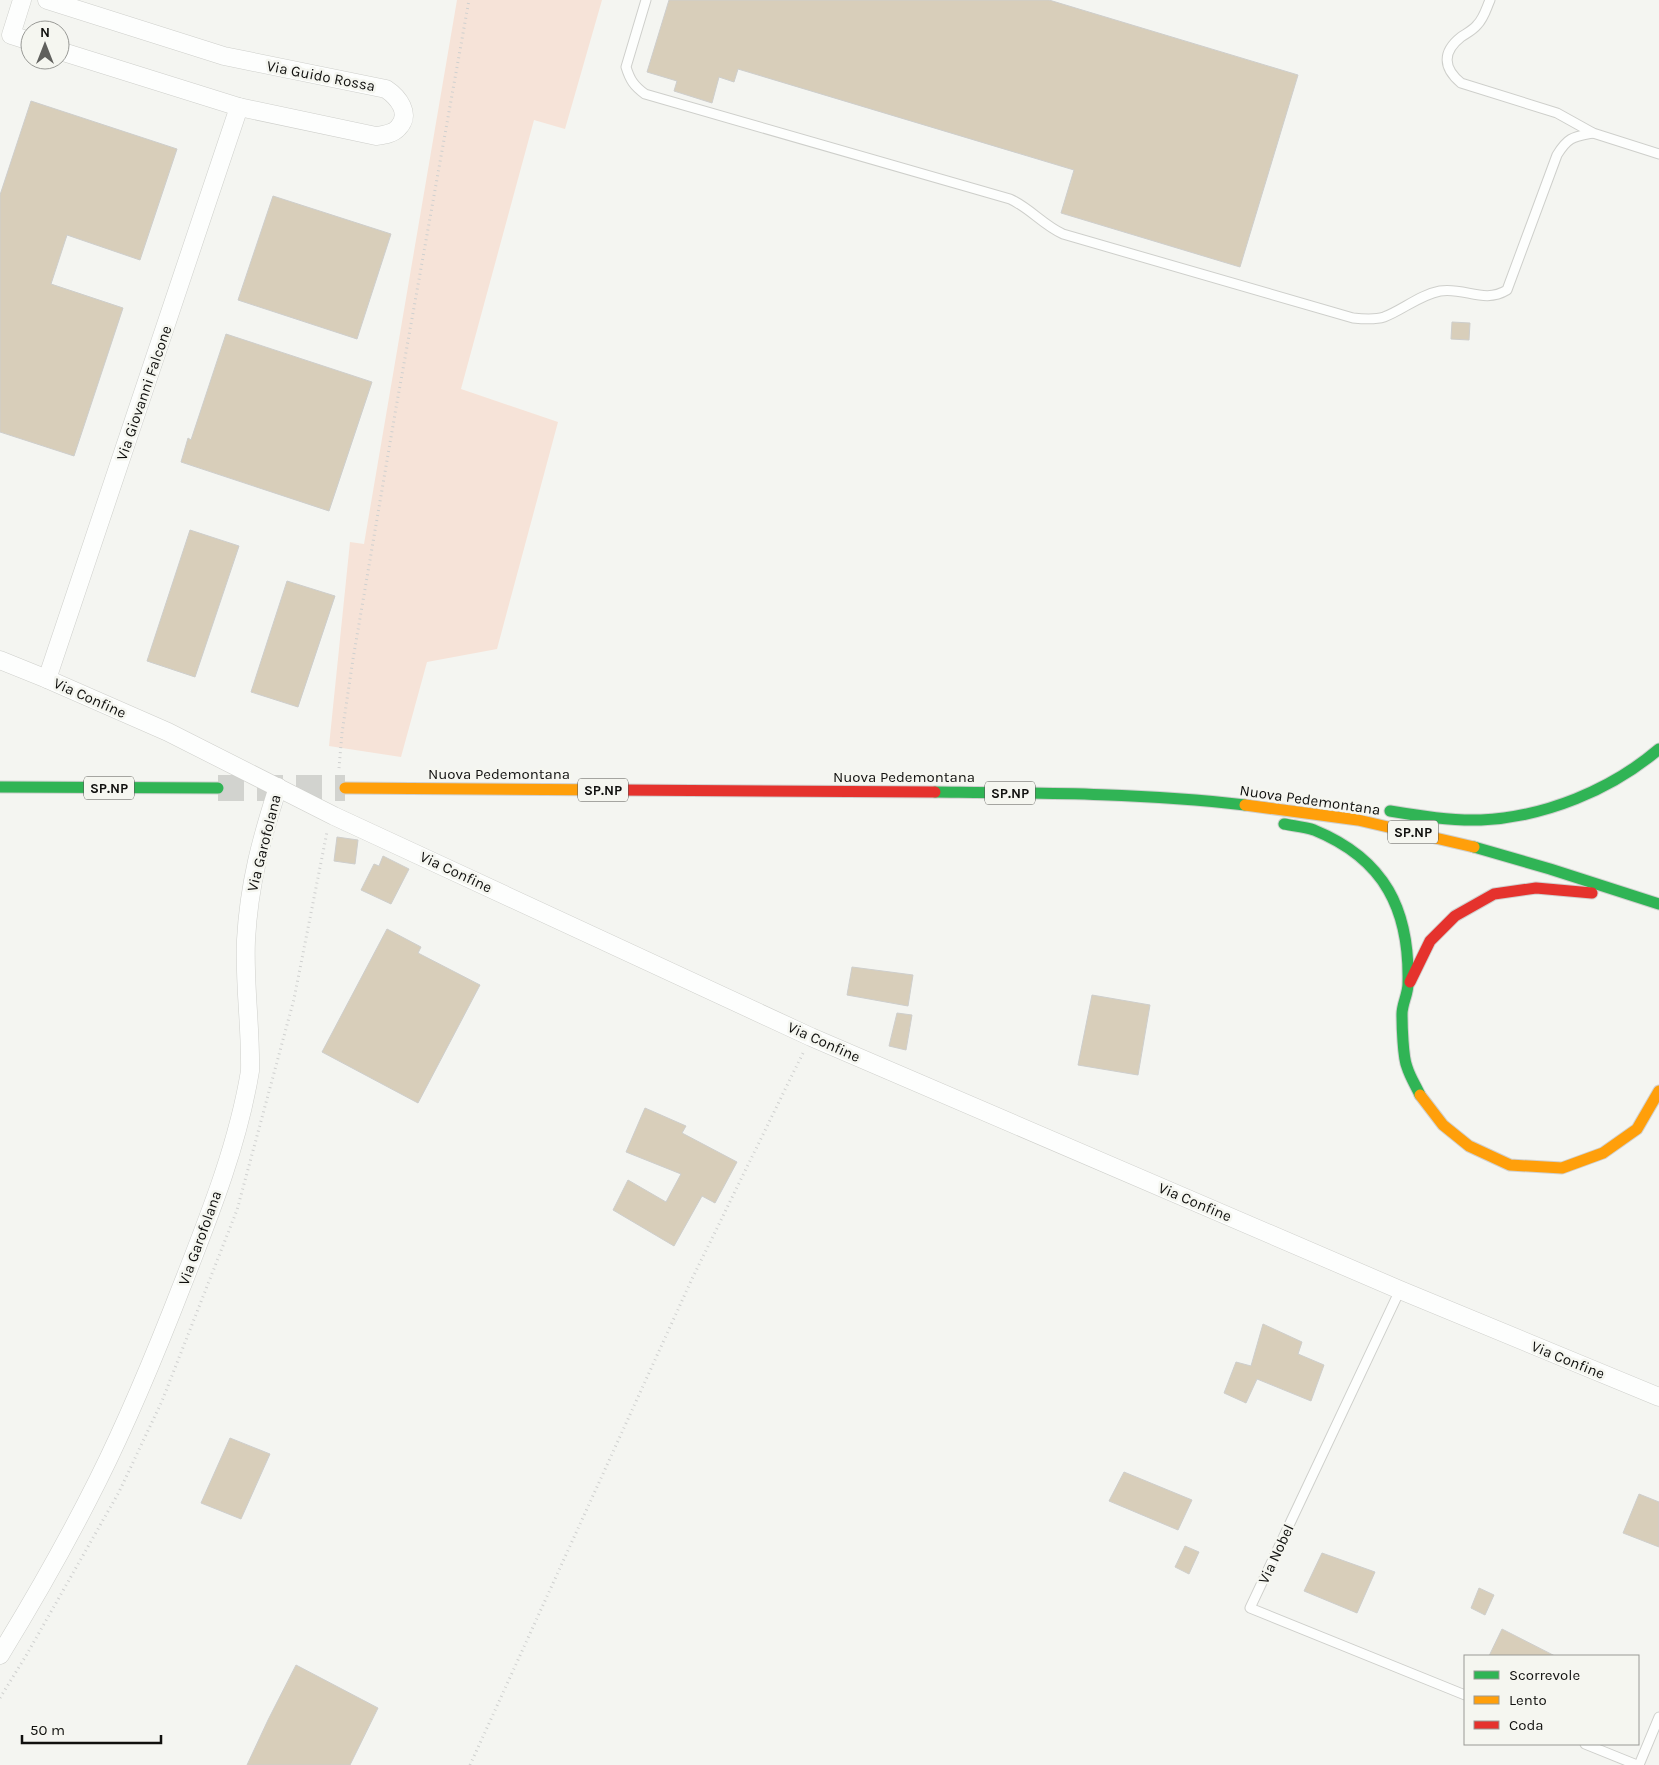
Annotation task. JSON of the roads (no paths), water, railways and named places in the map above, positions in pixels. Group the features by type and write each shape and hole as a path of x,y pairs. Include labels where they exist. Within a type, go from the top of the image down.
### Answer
{"main road":[{"path":"1377,809 1457,819 1483,820 1525,813 1572,801 1615,780 1652,756 1659,749"},
{"name":"SP.NP","path":"0,787 218,788"},
{"name":"Nuova Pedemontana","path":"345,788 860,791 1160,797 1285,809 1364,821 1445,839 1524,860 1659,905"},
{"path":"1160,797 1217,790"},
{"path":"860,791 937,803"},
{"path":"1273,822 1313,830 1346,847 1367,862 1389,890 1398,908 1405,931 1408,956 1408,987"},
{"path":"1659,905 1596,894 1536,888 1494,894 1455,916 1430,941 1408,987 1402,1013 1406,1066 1421,1096 1443,1125 1469,1146 1510,1165 1562,1168 1603,1153 1637,1129 1659,1092"}],"street":[{"path":"20,38 11,35 22,0"},
{"name":"Via Guido Rossa","path":"47,0 224,56 386,89 395,95 403,110 402,120 399,128 376,136 239,107 70,54"},
{"name":"Via Giovanni Falcone","path":"47,678 239,107"},
{"name":"Via Confine","path":"0,660 47,678 168,732 343,820 811,1037 1400,1290 1659,1397"},
{"name":"Via Garofolana","path":"0,1655 50,1570 98,1481 132,1408 194,1254 231,1152 250,1071 246,942 250,892 261,839 278,787"}],"lane":[{"path":"646,0 626,67 635,87 645,94 1010,199 1022,204 1053,230 1062,234 1353,318 1383,318 1421,297 1442,291 1454,291 1486,297 1500,294 1507,290 1557,155 1565,142 1576,136 1593,133"},
{"path":"1490,0 1482,20 1450,49 1447,62 1450,73 1461,83 1557,113 1593,133 1659,154"},
{"name":"Via Nobel","path":"1400,1290 1250,1608 1464,1695"},
{"path":"1588,1745 1638,1765 1659,1717"}],"tunnel":[{"path":"218,788 345,788"}]}
